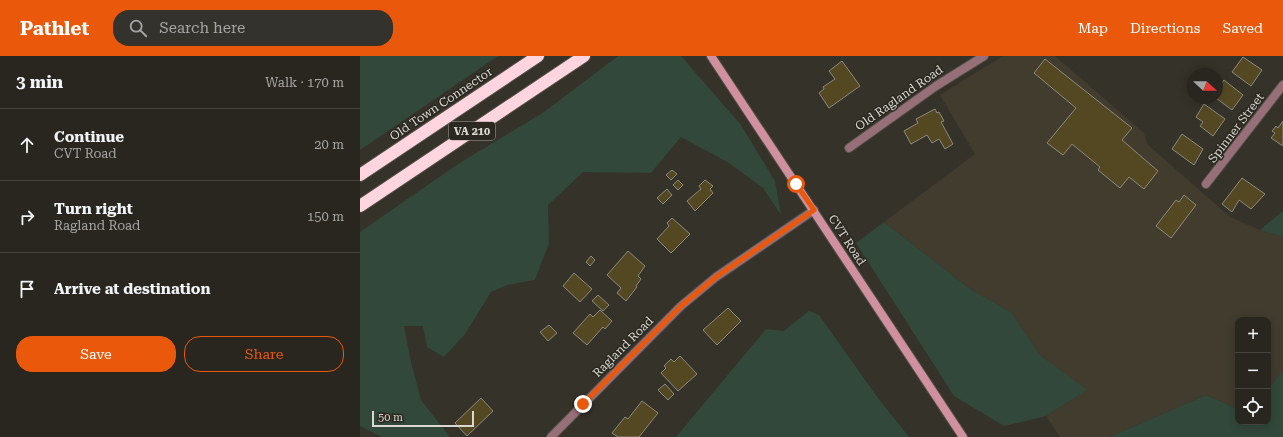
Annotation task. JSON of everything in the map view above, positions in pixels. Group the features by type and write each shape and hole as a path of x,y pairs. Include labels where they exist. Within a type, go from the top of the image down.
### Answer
{"highway":[{"name":"Old Town Connector","path":"360,175 538,56"},
{"name":"VA 210","path":"360,206 584,56"}],"street":[{"name":"CVT Road","path":"711,56 963,437"},
{"name":"Old Ragland Road","path":"848,148 936,86 984,56"},
{"name":"Spinner Street","path":"1206,184 1283,85"},
{"name":"Ragland Road","path":"551,437 681,306 716,277 814,210"}],"shaded area":[{"path":"1003,56 1055,56 1144,133 1147,144 1230,217 1260,230 1283,237 1283,370 1271,385 1271,317 1235,317 1235,408 1206,395 1110,437 1060,437 1046,416 1086,390 1040,355 1011,312 970,289 884,222 975,154 940,95"}],"green space":[{"path":"360,56 498,56 360,150"},
{"path":"618,56 681,56 741,125 775,181 781,215 763,188 729,163 681,137 651,173 583,172 548,205 549,243 535,280 507,285 491,292 465,334 444,357 427,347 423,326 404,326 411,362 421,400 450,437 382,437 360,426 360,232 458,164 544,112"},
{"path":"1283,211 1283,237 1260,230"},
{"path":"884,222 970,289 1011,312 1040,355 1087,390 1046,416 1004,426 954,396 856,243"},
{"path":"809,311 819,315 878,398 909,437 676,437 766,329 784,331"},
{"path":"1283,370 1283,437 1110,437 1206,395 1235,408 1235,425 1271,425 1271,385"}],"building":[{"path":"1243,57 1262,70 1251,86 1232,72"},
{"path":"1045,59 1132,128 1122,140 1158,171 1144,189 1129,177 1120,188 1098,170 1100,167 1072,144 1063,155 1047,143 1076,108 1034,73"},
{"path":"842,61 860,86 829,108 819,93 824,89 823,87 835,79 829,71"},
{"path":"1224,80 1243,95 1232,110 1223,103"},
{"path":"1204,104 1225,119 1213,136 1200,126 1203,122 1196,117"},
{"path":"935,109 937,113 939,112 944,121 941,122 953,144 945,149 939,139 932,143 927,135 911,144 904,131 918,123 916,119"},
{"path":"1283,121 1283,146 1271,138 1275,133 1272,131 1276,126 1278,128"},
{"path":"1182,134 1203,149 1194,165 1172,149"},
{"path":"672,170 677,174 671,180 666,175"},
{"path":"1242,178 1265,194 1251,209 1239,200 1232,212 1222,204"},
{"path":"678,180 683,185 678,190 673,185"},
{"path":"705,180 713,186 710,189 713,193 695,211 687,201 701,189 699,186"},
{"path":"667,189 672,195 663,204 657,198"},
{"path":"1184,195 1196,205 1171,238 1156,226 1176,200 1179,202"},
{"path":"672,218 690,234 671,253 657,239 669,226 667,223"},
{"path":"628,251 645,266 638,276 641,279 636,286 637,287 626,301 617,293 621,288 607,275"},
{"path":"591,256 595,260 590,266 586,262"},
{"path":"574,273 592,289 580,302 563,286"},
{"path":"598,295 609,305 603,311 592,301"},
{"path":"728,308 741,321 717,345 703,330"},
{"path":"600,310 612,321 605,329 603,327 587,345 573,333 590,314 593,317"},
{"path":"549,325 557,333 548,341 540,332"},
{"path":"680,356 697,374 678,391 661,373 666,368 664,366 671,359 674,362"},
{"path":"665,384 674,394 668,400 658,390"},
{"path":"481,398 493,411 467,436 455,423"},
{"path":"642,401 658,413 639,437 618,437 612,433 625,417 628,419"}],"route":[{"path":"583,404 681,306 716,277 814,210 796,184"}]}
